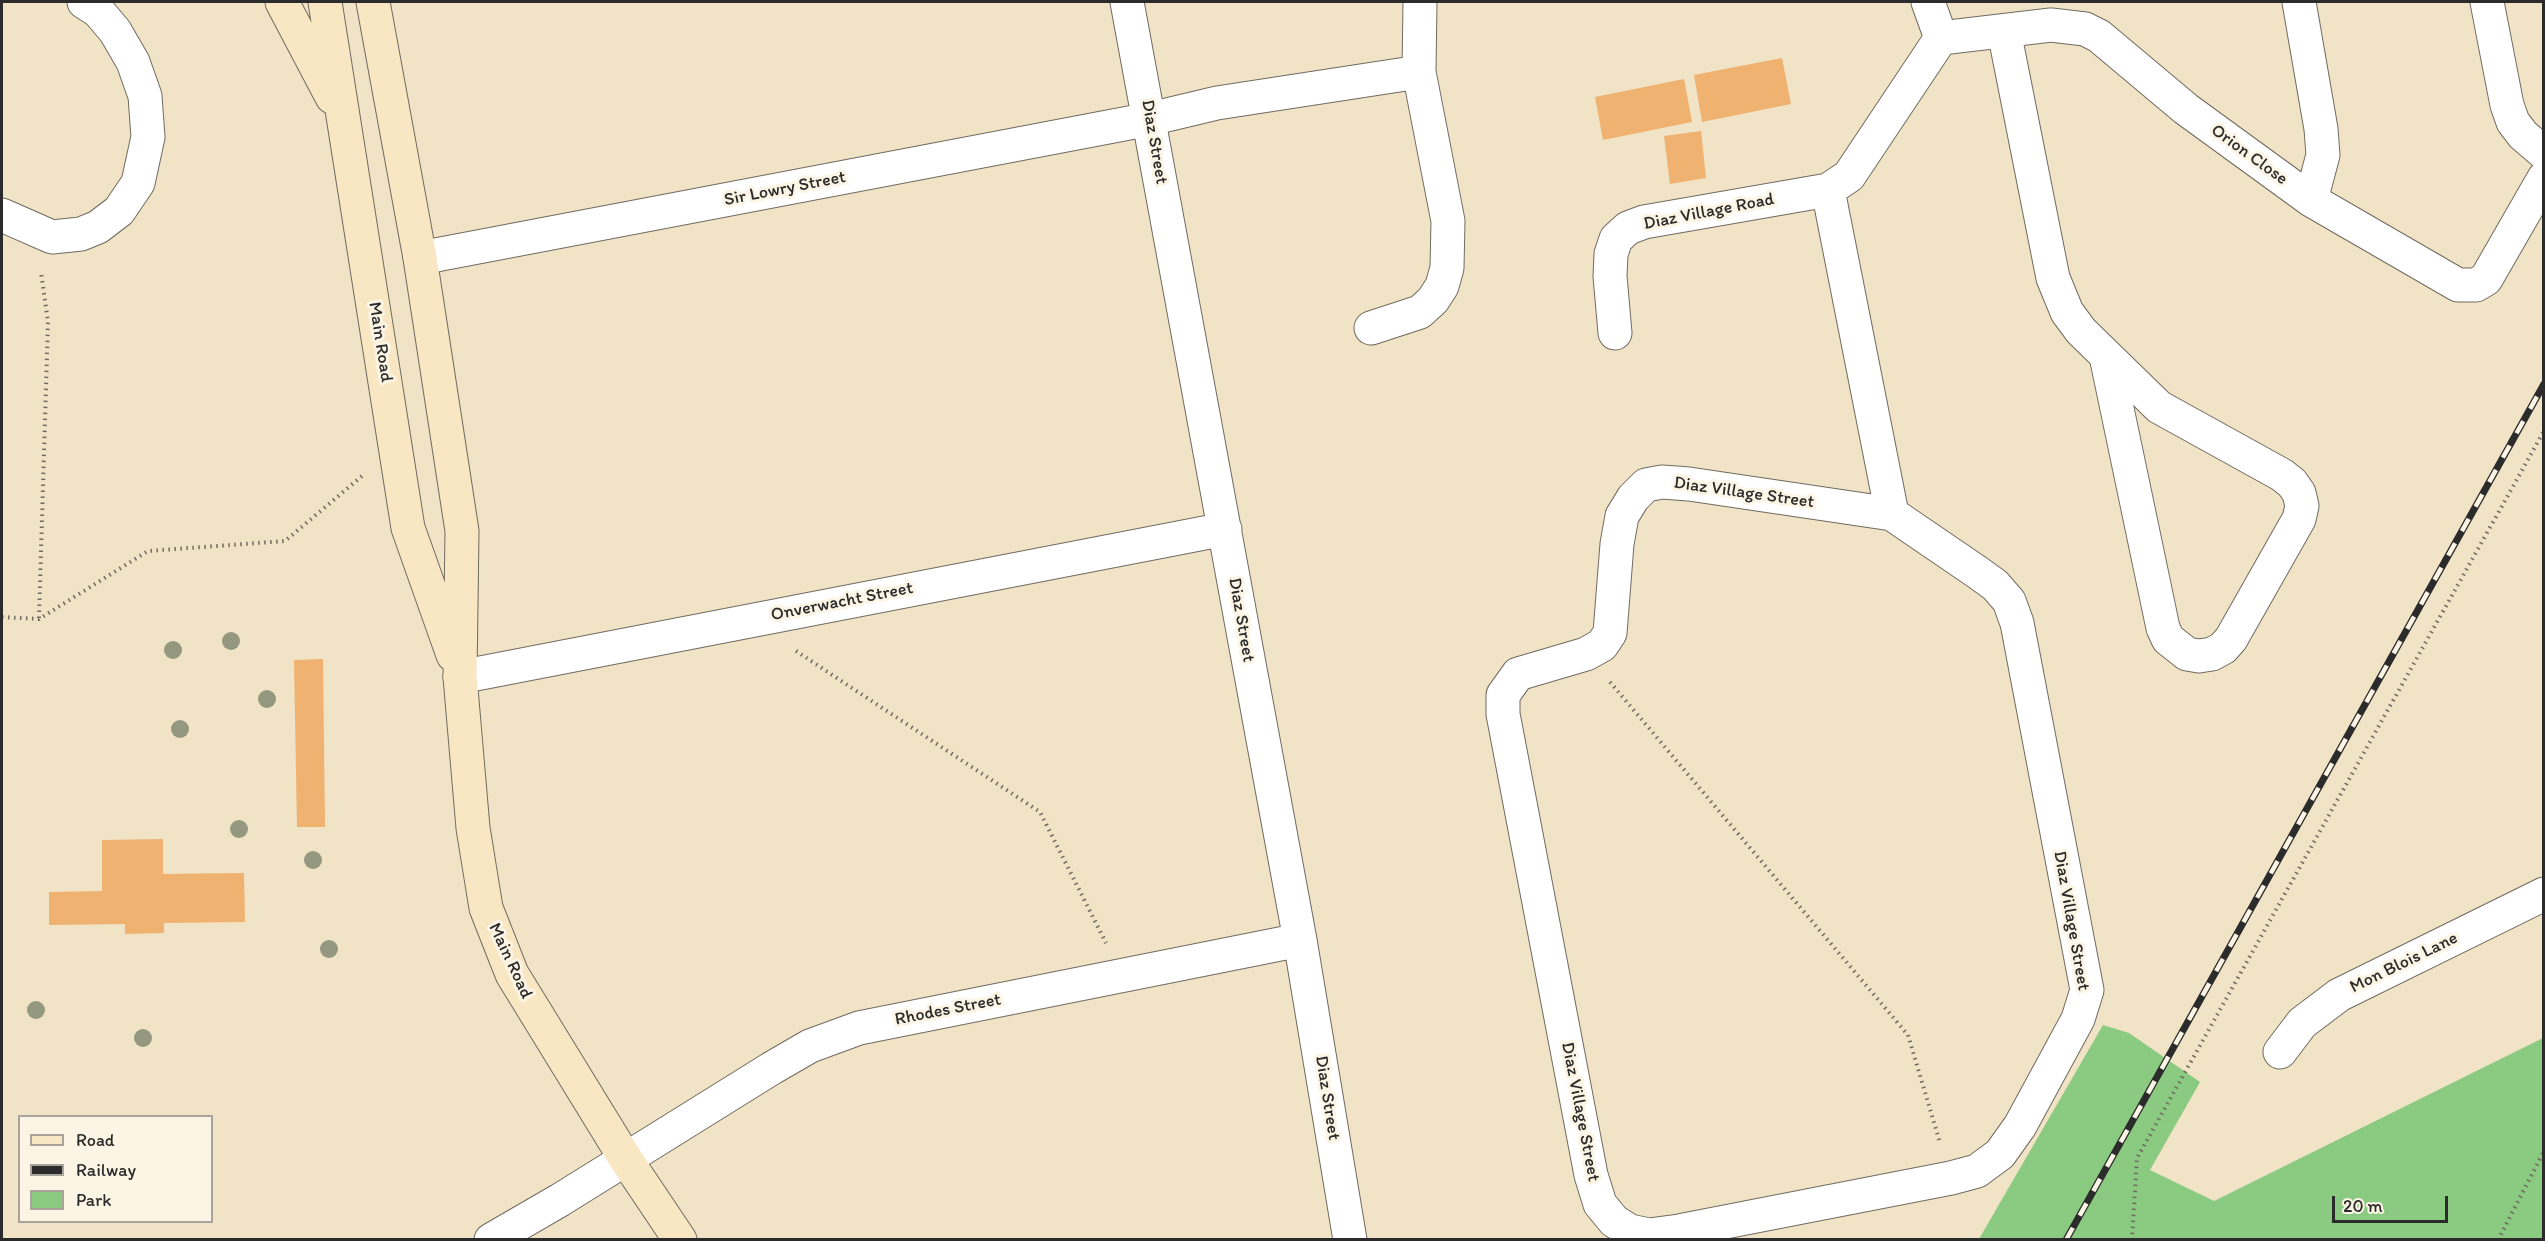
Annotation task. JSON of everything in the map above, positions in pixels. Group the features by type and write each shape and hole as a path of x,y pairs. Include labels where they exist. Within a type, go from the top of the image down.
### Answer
{"main road":[{"path":"282,2 346,125"},
{"name":"Main Road","path":"325,2 408,528 460,676"},
{"name":"Main Road","path":"373,2 420,258 462,531 460,676 473,828 486,908 513,974 625,1158 680,1239"}],"street":[{"path":"2,215 36,232 52,237 81,234 98,227 119,211 138,183 148,137 145,96 133,62 115,31 98,11 84,2"},
{"name":"Diaz Street","path":"1127,2 1300,940 1350,1239"},
{"path":"1371,328 1420,312 1442,286 1448,268 1448,220 1419,72 1420,2"},
{"path":"1892,514 1828,190 1849,176 1941,38 1928,2"},
{"path":"2299,2 2321,129 2323,154 2311,200"},
{"path":"2487,2 2507,105 2513,122 2523,135 2544,153"},
{"name":"Orion Close","path":"1941,38 2068,25 2085,29 2099,36 2186,109 2311,200 2458,285 2476,285 2486,279 2544,178"},
{"path":"2004,31 2053,278 2067,312 2081,331 2159,407 2282,475 2292,483 2298,493 2302,506 2299,519 2231,639 2223,648 2212,654 2199,656 2187,654 2168,639 2163,628 2106,356"},
{"name":"Sir Lowry Street","path":"420,258 1150,119 1217,103 1419,72"},
{"name":"Diaz Village Road","path":"1615,333 1610,276 1611,254 1616,239 1628,228 1644,222 1828,190"},
{"name":"Diaz Village Street","path":"1662,482 1689,483 1892,514 1995,585 2009,601 2017,623 2087,990 2078,1019 2020,1126 2000,1154 1977,1171 1951,1178 1679,1231 1649,1235 1630,1231 1614,1221 1600,1204 1591,1175 1503,714 1503,695 1518,674 1586,654 1602,645 1610,633 1617,544 1622,516 1633,498 1646,485 1662,482"},
{"name":"Onverwacht Street","path":"460,676 1224,529"},
{"name":"Mon Blois Lane","path":"2280,1053 2302,1023 2339,995 2544,894"},
{"name":"Rhodes Street","path":"491,1239 560,1200 810,1046 859,1028 1300,940"}],"path":[{"path":"36,232 48,322 39,619"},
{"path":"2132,1239 2137,1158 2544,431"},
{"path":"2,617 39,619 148,551 285,541 396,446"},
{"path":"749,620 1040,812 1122,976"},
{"path":"1586,654 1908,1035 1951,1178"},
{"path":"2498,1239 2544,1150"}],"green space":[{"path":"2103,1025 2129,1033 2200,1082 2150,1170 2214,1201 2543,1038 2543,1239 1979,1239"}],"building":[{"path":"1782,58 1791,104 1702,122 1694,75"},
{"path":"1684,79 1692,122 1603,140 1595,97"},
{"path":"1701,131 1706,178 1670,184 1664,136"},
{"path":"323,659 325,827 297,827 294,660"},
{"path":"163,839 163,874 244,873 245,922 164,923 164,933 125,934 125,924 49,925 49,892 102,891 102,840"}],"railway":[{"path":"2066,1240 2544,384"}]}
